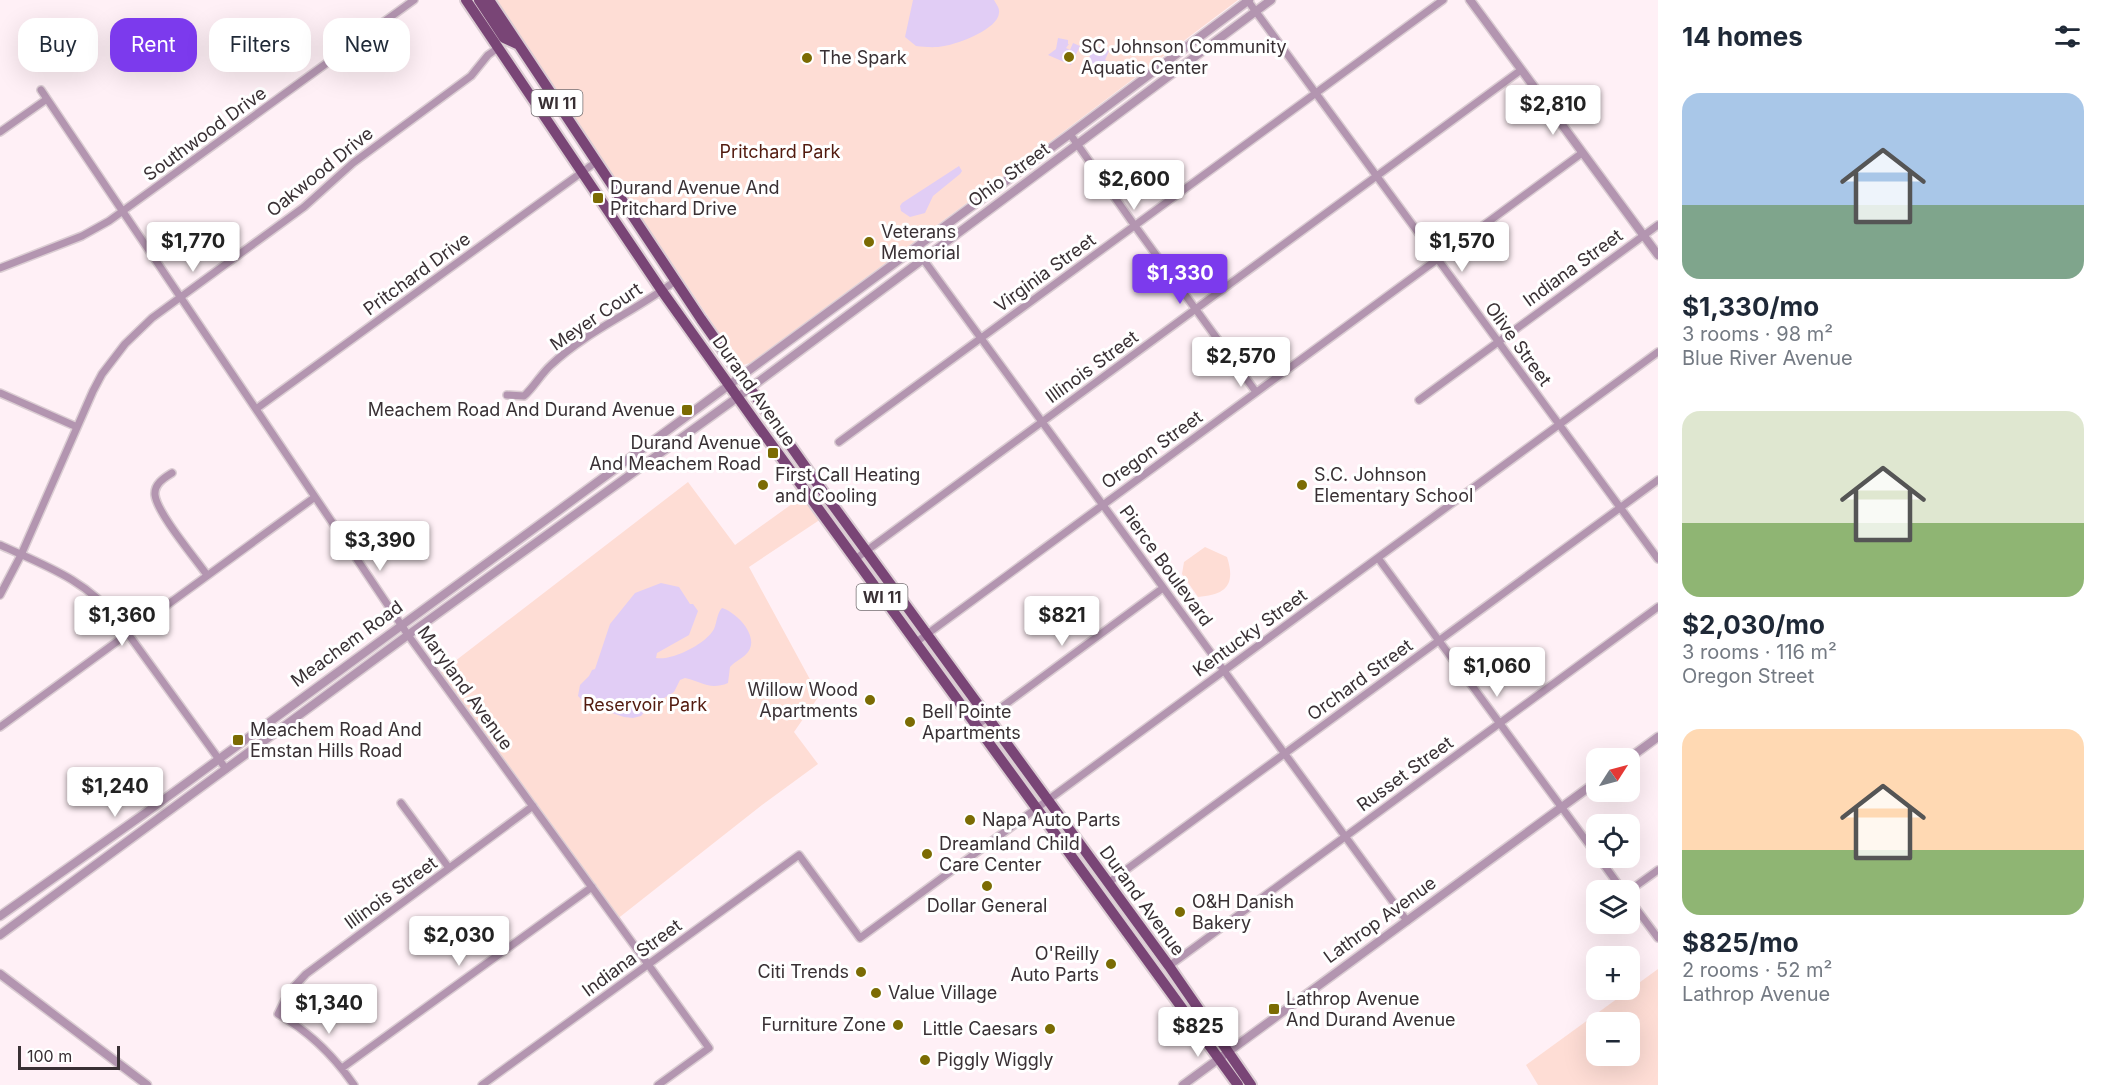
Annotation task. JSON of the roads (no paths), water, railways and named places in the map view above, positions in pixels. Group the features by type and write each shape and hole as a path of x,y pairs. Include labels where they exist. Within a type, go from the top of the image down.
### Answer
{"main road":[{"name":"Durand Avenue","path":"466,0 662,291 854,560 1147,958 1224,1055 1251,1085"},
{"path":"478,0 504,38 518,45"},
{"name":"Durand Avenue","path":"489,0 675,281 741,376 1169,966 1224,1055 1238,1085"},
{"path":"1147,958 1161,967 1169,966"}],"street":[{"name":"Southwood Drive","path":"0,268 82,236 123,212 414,0"},
{"name":"Ohio Street","path":"741,376 1248,0"},
{"name":"Olive Street","path":"1248,0 1658,559"},
{"name":"Ohio Street","path":"738,397 1271,0"},
{"name":"Virginia Street","path":"839,442 1443,0"},
{"path":"1470,0 1658,255"},
{"name":"Oakwood Drive","path":"0,595 21,555 102,374 124,344 152,318 304,207 352,163 471,76 488,55 498,48"},
{"name":"Illinois Street","path":"854,560 1521,70"},
{"name":"Maryland Avenue","path":"41,90 401,626 709,1048 658,1085"},
{"path":"0,132 47,99"},
{"path":"1070,134 1256,392"},
{"name":"Oregon Street","path":"915,643 1582,153"},
{"name":"Pritchard Drive","path":"256,410 596,162"},
{"name":"Indiana Street","path":"1419,400 1658,225"},
{"name":"Pierce Boulevard","path":"923,259 1407,921"},
{"name":"Meyer Court","path":"507,395 524,396 555,361 622,314 647,301 675,281"},
{"name":"Kentucky Street","path":"799,855 860,938 1658,352"},
{"name":"Meachem Road","path":"0,916 144,814 741,376"},
{"path":"0,393 77,427"},
{"name":"Meachem Road","path":"3,933 408,635 738,397"},
{"path":"636,453 645,464"},
{"path":"171,473 156,486 155,494 159,508 207,575"},
{"name":"Orchard Street","path":"1108,883 1658,480"},
{"path":"0,727 315,497"},
{"path":"558,511 567,522"},
{"path":"0,545 79,583 105,605 226,769"},
{"path":"1378,558 1586,840"},
{"path":"474,573 481,583"},
{"path":"976,726 1163,588"},
{"name":"Russet Street","path":"1169,966 1658,607"},
{"path":"305,696 313,705"},
{"path":"1640,750 1658,737"},
{"name":"Lathrop Avenue","path":"1183,1085 1586,789"},
{"path":"401,803 449,868"},
{"name":"Illinois Street","path":"342,1068 308,1033 278,1014 289,992 306,974 533,806"},
{"path":"144,814 151,824"},
{"name":"Indiana Street","path":"483,1085 799,855"},
{"path":"1640,883 1658,870"},
{"path":"63,871 71,882"},
{"path":"354,1085 342,1068 592,887"},
{"path":"1640,913 1658,938"},
{"path":"0,922 3,933"},
{"path":"1,975 147,1085"}],"place":[{"name":"SC Johnson Community Aquatic Center","path":"1069,57"},
{"name":"The Spark","path":"807,58"},
{"name":"Durand Avenue And Pritchard Drive","path":"598,198"},
{"name":"Veterans Memorial","path":"869,242"},
{"name":"Meachem Road And Durand Avenue","path":"687,410"},
{"name":"Durand Avenue And Meachem Road","path":"773,453"},
{"name":"First Call Heating and Cooling","path":"763,485"},
{"name":"S.C. Johnson Elementary School","path":"1302,485"},
{"name":"Willow Wood Apartments","path":"870,700"},
{"name":"Bell Pointe Apartments","path":"910,722"},
{"name":"Meachem Road And Emstan Hills Road","path":"238,740"},
{"name":"Napa Auto Parts","path":"970,820"},
{"name":"Dreamland Child Care Center","path":"927,854"},
{"name":"Dollar General","path":"987,886"},
{"name":"O&H Danish Bakery","path":"1180,912"},
{"name":"O'Reilly Auto Parts","path":"1111,964"},
{"name":"Citi Trends","path":"861,972"},
{"name":"Value Village","path":"876,993"},
{"name":"Lathrop Avenue And Durand Avenue","path":"1274,1009"},
{"name":"Furniture Zone","path":"898,1025"},
{"name":"Little Caesars","path":"1050,1029"},
{"name":"Piggly Wiggly","path":"925,1060"}],"park label":[{"name":"Pritchard Park","path":"780,152"},
{"name":"Reservoir Park","path":"645,705"}]}
